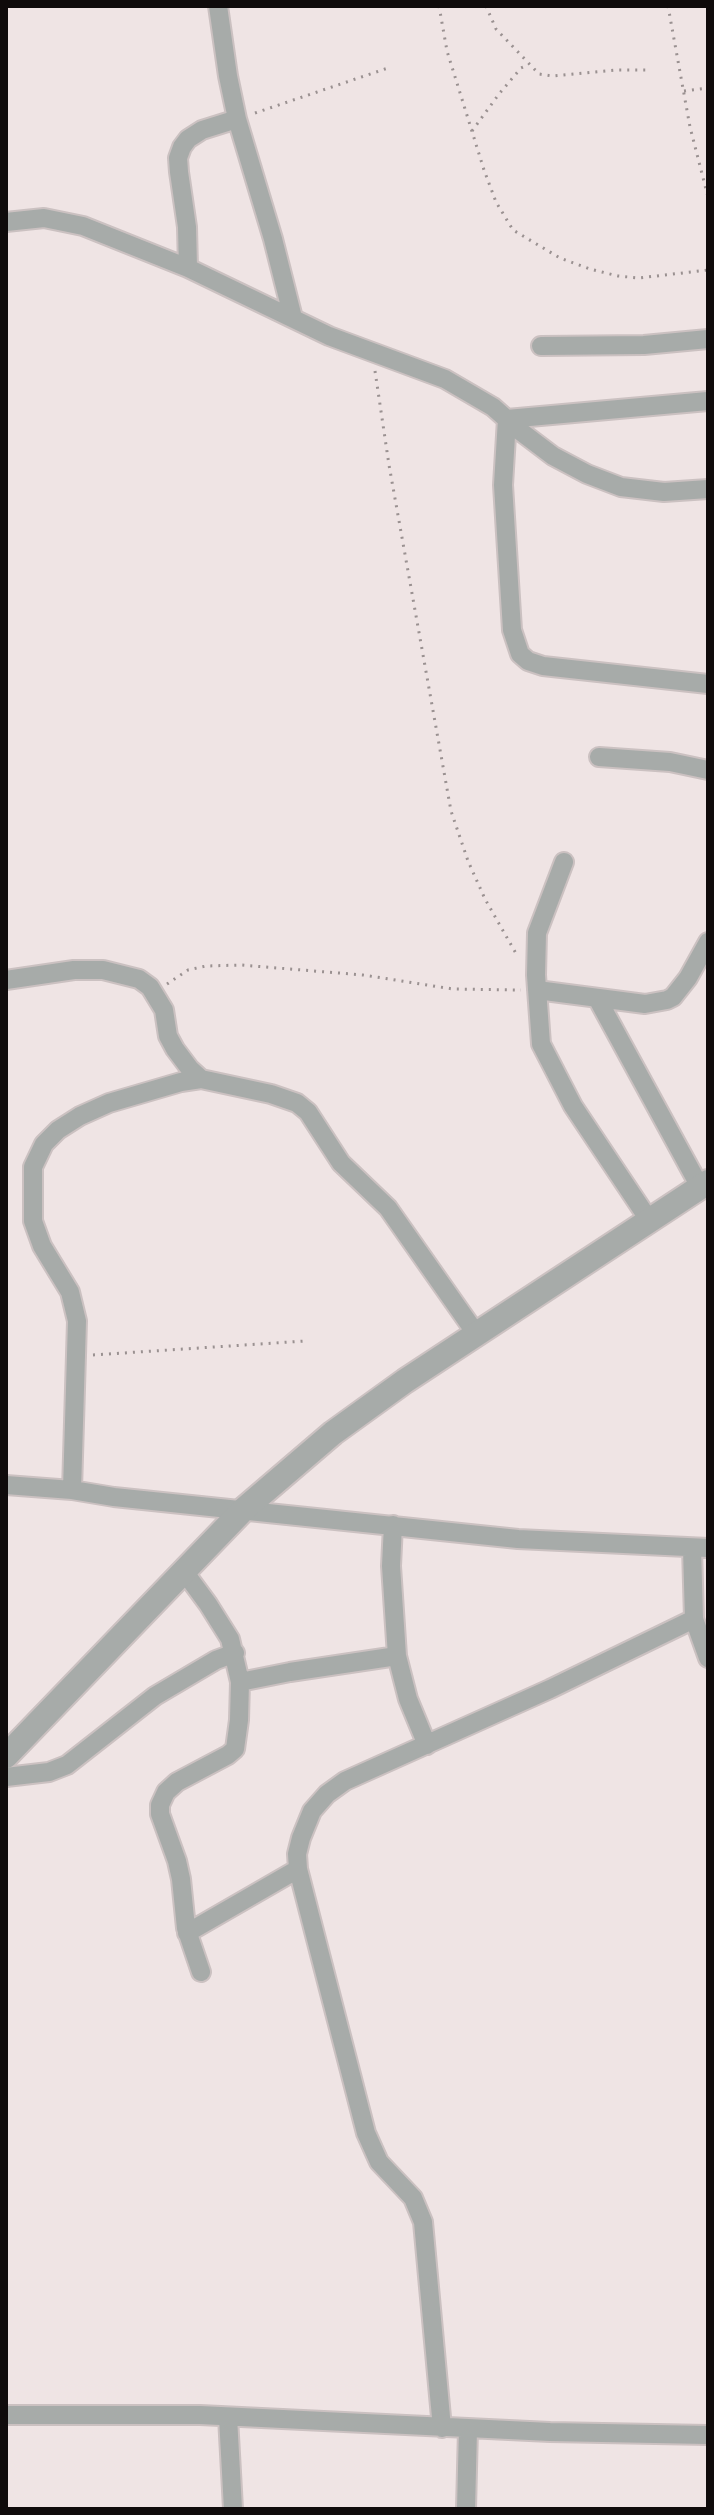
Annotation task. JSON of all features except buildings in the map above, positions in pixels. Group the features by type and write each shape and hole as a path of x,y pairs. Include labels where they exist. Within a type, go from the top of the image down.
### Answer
{"street":[{"path":"218,6 237,119 293,318"},
{"path":"188,268 187,227 178,158 188,139 202,130 237,119"},
{"path":"6,222 44,218 83,226 188,268 329,336 445,379 493,407 553,456 621,487 664,492 708,489"},
{"path":"541,346 644,345 708,339"},
{"path":"507,419 708,401"},
{"path":"507,419 503,485 512,630 520,654 528,661 543,666 708,684"},
{"path":"599,757 670,762 708,770"},
{"path":"564,862 537,933 536,983 541,1044 573,1106 649,1220"},
{"path":"536,983 597,998 645,1004 667,1000 688,978 708,942"},
{"path":"6,980 74,970 103,970 139,979 156,995 164,1010 168,1036 175,1049 201,1079"},
{"path":"6,1756 243,1510 333,1433 405,1381 704,1184 597,998"},
{"path":"72,1490 77,1321 74,1303 65,1282 42,1246 33,1221 33,1167 44,1144 58,1130 109,1103 201,1079 297,1103 308,1112 341,1163 388,1208 477,1335"},
{"path":"6,1485 518,1539 700,1548 694,1619 708,1658"},
{"path":"393,1525 391,1566 397,1656 408,1699 427,1745"},
{"path":"183,1570 223,1625 235,1653 240,1682 235,1749 177,1782 166,1792 160,1805 160,1814 181,1879 187,1933 201,1972"},
{"path":"442,2428 423,2222 413,2198 379,2162 366,2133 298,1869 297,1854 304,1828 312,1811 327,1794 345,1781 550,1689 694,1619"},
{"path":"6,1777 49,1772 67,1765 155,1696 216,1660 235,1653"},
{"path":"240,1682 397,1656"},
{"path":"187,1933 298,1869"},
{"path":"6,2415 228,2417 468,2429 708,2435"},
{"path":"228,2417 233,2509"},
{"path":"466,2509 468,2429"}],"path":[{"path":"439,6 447,51 472,131 496,202 513,230 560,258 618,276 639,278 708,270"},
{"path":"486,6 496,29 539,74 552,76 647,70"},
{"path":"668,6 683,91 708,197"},
{"path":"472,131 513,77 521,68 530,65"},
{"path":"237,119 391,67"},
{"path":"683,91 708,88"},
{"path":"370,351 379,387 389,465 451,811 485,899 513,950 536,983"},
{"path":"156,995 173,978 206,966 241,965 363,975 453,989 536,983"},
{"path":"77,1356 305,1341"}]}
